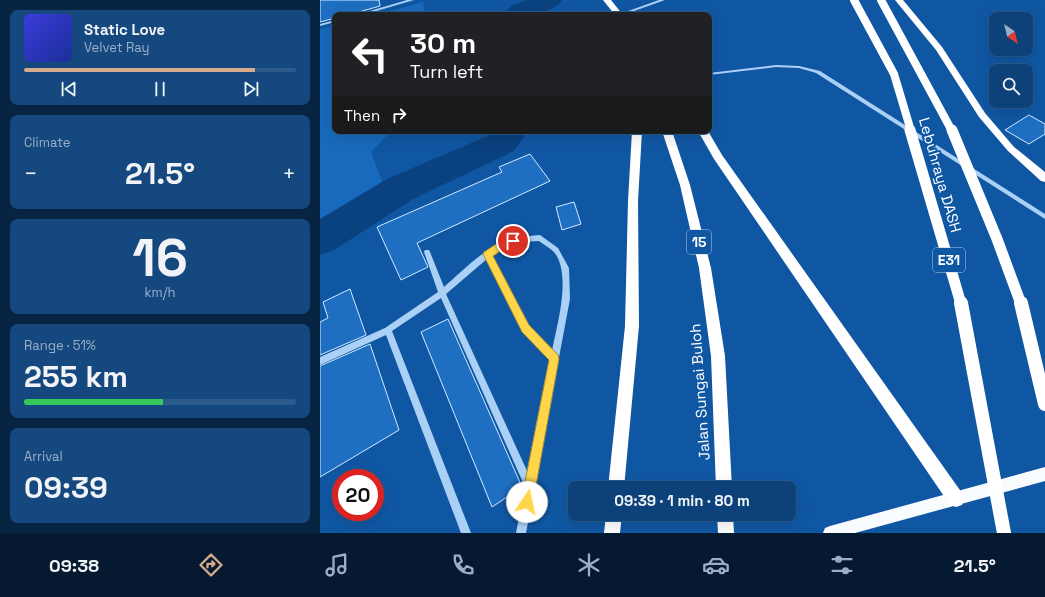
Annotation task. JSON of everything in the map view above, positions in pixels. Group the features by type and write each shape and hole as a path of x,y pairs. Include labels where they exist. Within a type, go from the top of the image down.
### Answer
{"highway":[{"name":"Lebuhraya DASH","path":"854,0 894,74 963,310 1004,533"},
{"name":"Lebuhraya DASH","path":"881,0 949,123 994,232 1023,308 1045,404"},
{"path":"899,0 939,49 982,115 1011,149 1045,178"},
{"path":"610,3 617,12"},
{"path":"617,481 632,326 633,201 637,134"},
{"name":"Jalan Sungai Buloh","path":"667,134 685,186 705,268 718,356 724,481"},
{"path":"705,134 718,157 956,499"},
{"path":"612,533 613,521"},
{"path":"725,521 726,533"}],"main road":[{"path":"830,533 1045,474"}],"street":[{"path":"369,12 412,0"},
{"path":"628,12 663,0"},
{"path":"320,25 332,22"},
{"path":"712,74 776,66 799,67 818,72 1045,217"},
{"path":"320,362 388,330 442,293 488,254 504,244 528,238 540,238 556,250 565,268 566,299 521,533"},
{"path":"427,252 442,293 530,487"},
{"path":"488,254 526,329 554,359"},
{"path":"388,330 466,533"}],"shaded area":[{"path":"423,2 425,12 386,12"},
{"path":"332,27 332,134 388,134 371,152 385,190 320,229 320,29"}],"building":[{"path":"320,0 379,0 380,6 359,12 332,12 332,19 320,22"},
{"path":"1029,115 1045,124 1045,134 1029,144 1005,130"},
{"path":"530,154 550,181 417,243 428,267 401,280 377,227 502,172 499,167"},
{"path":"574,202 581,224 562,230 556,207"},
{"path":"350,289 366,335 320,355 320,322 328,318 323,302"},
{"path":"448,319 522,487 492,507 421,332"},
{"path":"370,344 399,430 320,477 320,366"}],"waterway":[{"path":"520,12 549,0"},
{"path":"320,239 400,189 502,143 509,134"}],"route":[{"path":"513,241 504,244 488,254 526,329 554,359 527,502"}]}
